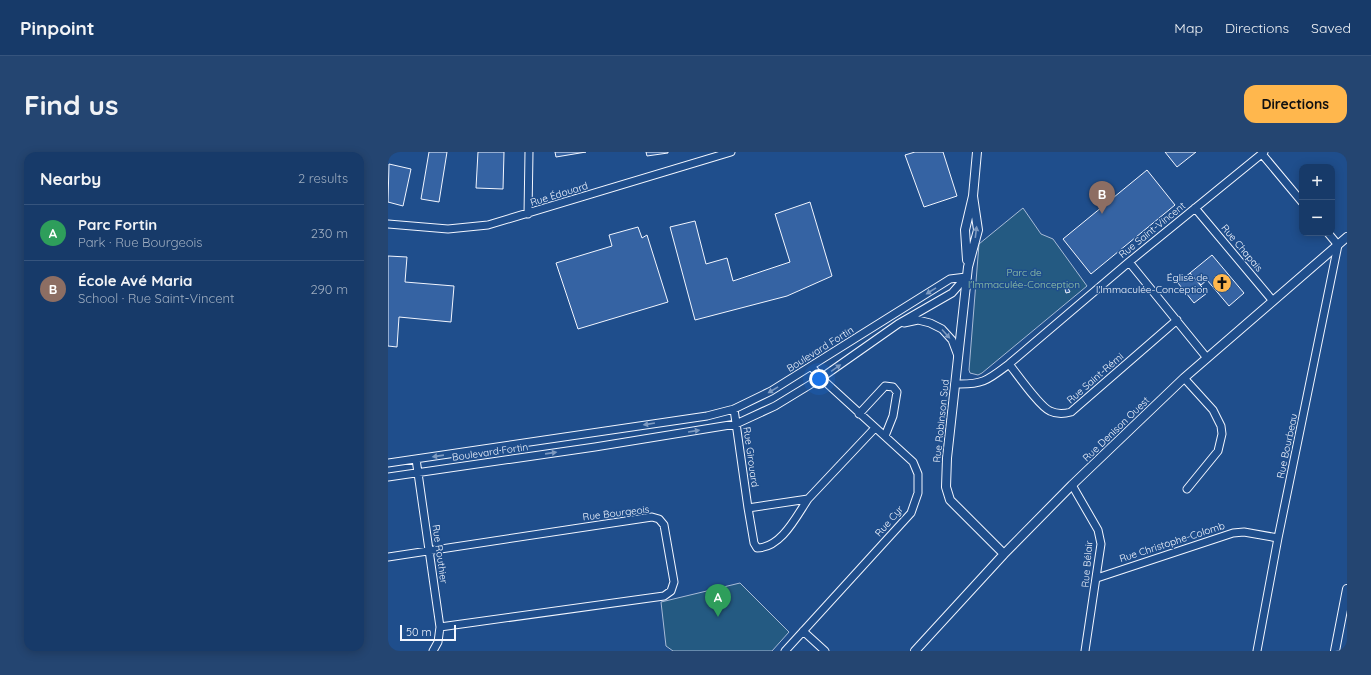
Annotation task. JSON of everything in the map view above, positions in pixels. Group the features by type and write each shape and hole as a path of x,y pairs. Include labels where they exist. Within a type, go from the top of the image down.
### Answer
{"street":[{"path":"528,214 529,152"},
{"name":"Rue Édouard","path":"388,224 448,229 488,225 731,152"},
{"name":"Rue Robinson Sud","path":"968,267 965,230 972,196 977,152"},
{"path":"1263,153 1300,200"},
{"name":"Rue Saint-Vincent","path":"955,384 972,385 981,383 1009,364 1129,262 1263,153"},
{"name":"Rue Robinson Sud","path":"972,196 978,230 966,277 947,458 946,487 950,500 1004,554"},
{"name":"Rue Chapais","path":"1195,208 1273,301"},
{"path":"1330,236 1338,245"},
{"name":"Rue Denison Ouest","path":"915,651 1004,554 1072,485 1184,378 1347,237"},
{"name":"Rue Bourbeau","path":"1257,651 1278,538 1338,245"},
{"path":"1129,262 1207,358"},
{"name":"Boulevard Fortin","path":"388,476 736,424 774,406 821,378 898,324 952,293 966,277"},
{"name":"Boulevard Fortin","path":"388,463 707,416 734,409 772,391 950,279 966,277"},
{"name":"Boulevard Fortin","path":"898,324 918,320 930,323 942,329 952,340 958,356"},
{"name":"Rue Saint-Rémi","path":"1009,364 1042,405 1050,411 1063,414 1071,412 1177,320"},
{"name":"Rue Cyr","path":"785,651 911,513 918,493 918,474 913,462 859,414 821,378 811,366"},
{"path":"1184,378 1213,410 1221,426 1222,434 1218,451 1187,489"},
{"path":"859,414 885,386 893,387 897,392 893,416 884,436"},
{"name":"Rue Girouard","path":"734,409 748,508 754,543 757,548 764,548 781,538 808,499 875,428"},
{"path":"593,433 595,446"},
{"name":"Rue Routhier","path":"416,459 440,627 438,642 433,651"},
{"name":"Rue Bélair","path":"1072,485 1098,530 1101,544 1085,651"},
{"path":"748,508 808,499"},
{"name":"Rue Bourgeois","path":"388,556 652,517 659,519 664,525 674,582 671,591 664,596 440,627"},
{"name":"Rue Christophe-Colomb","path":"1097,578 1233,533 1244,532 1278,538"},
{"path":"1335,651 1347,589"},
{"path":"804,631 825,651"}],"green space":[{"name":"Parc de l'Immaculée-Conception","path":"1023,208 1041,234 1053,239 1087,286 982,373 978,375 970,373 969,370 979,244"},
{"path":"740,583 789,632 772,651 673,651 666,646 661,602"}],"building":[{"path":"429,152 447,152 439,202 421,199"},
{"path":"478,152 504,152 503,189 476,188"},
{"path":"555,152 586,152 556,157"},
{"path":"646,152 668,152 668,153 647,156"},
{"path":"915,152 943,152 957,196 924,207 905,155"},
{"path":"1165,152 1196,152 1177,167"},
{"path":"389,164 411,169 403,206 388,202"},
{"path":"1147,170 1175,205 1091,274 1063,239"},
{"path":"810,202 832,276 787,296 695,320 670,227 695,221 706,264 727,258 733,281 790,262 775,214"},
{"path":"638,227 642,238 647,235 668,302 578,329 556,263 612,246 609,235"},
{"name":"Église de l'Immaculée-Conception","path":"1212,255 1244,293 1229,306 1207,280 1201,285 1190,273"},
{"path":"388,256 407,257 405,282 454,286 451,322 399,317 397,347 388,346"},
{"path":"1190,273 1207,293 1194,303 1178,283"},
{"path":"1068,288 1070,292 1066,293 1065,289"}],"place":[{"name":"École Avé Maria","path":"1102,214"},
{"name":"Église de l'Immaculée-Conception","path":"1222,283"},
{"name":"Parc Fortin","path":"718,617"}]}
